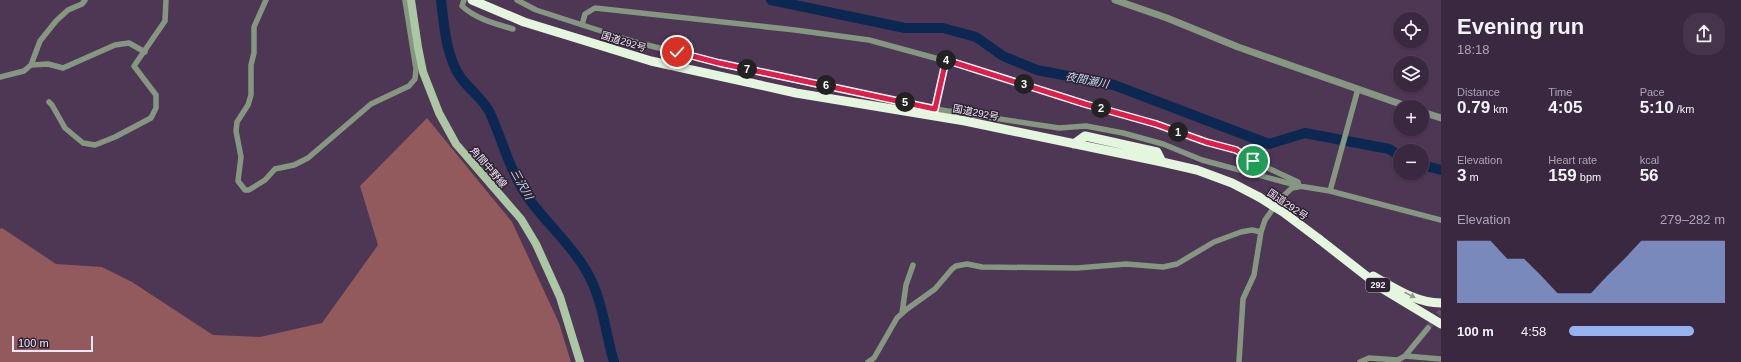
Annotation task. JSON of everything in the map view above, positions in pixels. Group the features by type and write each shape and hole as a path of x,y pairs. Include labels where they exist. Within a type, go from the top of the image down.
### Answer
{"highway":[{"name":"国道292号","path":"473,0 524,22 651,61 796,93 966,121 1197,170 1232,183 1283,212 1383,289 1441,324"},
{"path":"1351,264 1413,298 1432,303 1441,302"}],"main road":[{"name":"角間中野線","path":"411,0 423,72 440,113 456,144 521,219 536,244 560,297 580,362"}],"street":[{"path":"0,77 24,71 31,65 40,41 56,21 68,10 82,4 85,0"},
{"path":"49,102 65,128 83,142 95,145 115,137 151,118 156,108 156,95 134,66 145,52 165,20 166,0"},
{"path":"266,0 254,26 254,53 251,65 252,96 237,122 236,131 241,157 238,180 245,190 249,190 265,180 275,169 294,165 308,158 371,104 409,86 415,79 416,69 405,0"},
{"path":"464,0 462,6 469,12 495,24 514,29"},
{"path":"517,0 536,10 635,42 719,63 935,109 1059,128 1086,126 1123,133 1163,144 1202,160 1299,186 1331,189 1441,220"},
{"path":"1115,0 1166,18 1238,47 1393,101"},
{"path":"582,25 585,14 595,8 795,30 868,40 946,60 1085,104 1156,124 1206,142 1236,150 1253,161 1298,182 1299,186"},
{"path":"31,65 48,64 63,68 115,45 129,43 145,52"},
{"path":"935,109 946,60"},
{"path":"1331,189 1358,89"},
{"path":"1429,114 1441,118"},
{"path":"1239,362 1244,299 1254,275 1261,232 1265,220 1280,199 1292,188 1299,186"},
{"path":"868,362 874,358 892,325 902,313 935,289 956,266 966,264 982,267 1077,268 1126,264 1163,268 1177,264 1214,242 1241,232 1252,230 1261,232"},
{"path":"902,313 906,285 913,265"},
{"path":"1360,362 1369,358 1398,360 1405,356 1428,328"},
{"path":"1405,356 1441,359"}],"shaded area":[{"path":"427,118 512,222 559,323 571,362 0,362 0,229 2,228 56,264 102,267 132,282 213,335 260,337 322,323 378,245 360,186"}],"waterway":[{"name":"三沢川","path":"441,0 446,40 456,70 461,78 481,99 490,113 522,189 567,244 587,272 597,294 614,362"},
{"name":"夜間瀬川","path":"771,0 905,28 943,28 976,37 1003,56 1037,70 1114,85 1269,144 1305,133 1389,149 1393,152"},
{"name":"夜間瀬川","path":"1429,167 1441,170"}],"tunnel":[{"path":"1428,328 1441,311"}],"route":[{"path":"677,52 719,63 796,78 935,109 946,60 1085,104 1156,124 1206,142 1236,150 1253,161"}]}
